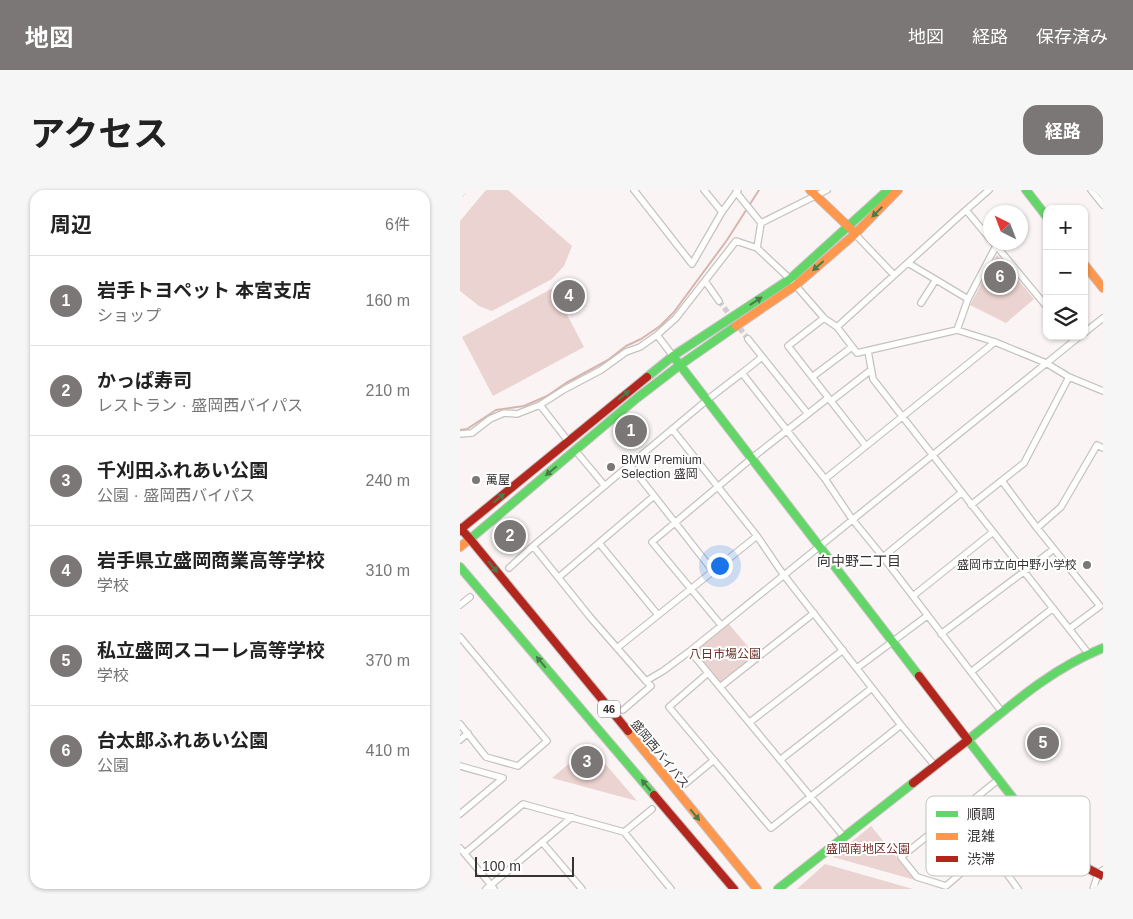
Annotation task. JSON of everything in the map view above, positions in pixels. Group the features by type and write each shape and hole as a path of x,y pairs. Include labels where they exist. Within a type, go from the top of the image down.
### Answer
{"main road":[{"path":"460,547 680,365 796,285 852,230 888,190"},
{"path":"460,529 673,356 790,279 852,230 898,190"},
{"path":"1026,190 1043,211"},
{"path":"813,193 852,230"},
{"path":"1088,269 1103,288"},
{"path":"673,356 820,545 1011,796"},
{"name":"盛岡西バイパス","path":"460,529 756,889"},
{"name":"46","path":"460,567 734,889"},
{"path":"778,889 1055,672 1088,653 1103,648"}],"street":[{"path":"460,194 463,190"},
{"path":"634,190 692,264 722,212 737,191 761,223 757,248"},
{"path":"704,190 722,212"},
{"path":"761,223 813,193 827,190"},
{"path":"837,327 989,190"},
{"path":"1091,190 1103,205"},
{"path":"966,210 983,231"},
{"path":"852,230 894,275"},
{"path":"460,434 472,433 490,419 504,413 517,414 540,405 601,370 626,352 640,347 676,318 736,241 757,248 796,285 824,318 837,327 857,353 957,330 995,342 1046,364 1069,377 1103,390"},
{"path":"957,330 968,300 992,250"},
{"path":"1000,250 1043,302"},
{"path":"908,263 968,300"},
{"path":"705,281 719,301"},
{"path":"921,303 936,281"},
{"path":"824,318 788,346 866,446"},
{"path":"1088,329 1103,318"},
{"path":"657,335 673,356"},
{"path":"748,339 808,414"},
{"path":"646,681 663,671 690,650 1046,364 1073,340"},
{"path":"825,479 995,342"},
{"path":"812,377 852,346"},
{"path":"868,351 873,380 1088,653"},
{"path":"509,568 672,429 762,357"},
{"path":"721,625 652,542 787,430 871,370"},
{"path":"742,373 825,479 852,519 1002,712"},
{"path":"971,505 1024,463 1069,377"},
{"path":"540,405 568,441"},
{"path":"672,429 757,536 872,688 935,766"},
{"path":"1036,528 1061,507 1097,445 1103,448"},
{"path":"575,450 605,486"},
{"path":"630,465 713,571"},
{"path":"1002,481 1036,528 1102,608 1069,629"},
{"path":"883,557 962,493"},
{"path":"558,577 654,496"},
{"path":"913,596 993,532"},
{"path":"617,648 757,536"},
{"path":"599,543 658,615"},
{"path":"533,546 617,648 651,686 623,710"},
{"path":"941,634 1054,549"},
{"path":"460,605 470,596"},
{"path":"971,672 1053,608"},
{"path":"720,687 814,613"},
{"path":"857,668 927,616"},
{"path":"460,637 547,741 518,766 486,757 460,724"},
{"path":"690,650 844,837"},
{"path":"750,722 843,650"},
{"path":"708,673 669,707 771,828 901,725"},
{"path":"780,760 872,688"},
{"path":"460,740 468,733"},
{"path":"685,784 714,760"},
{"path":"460,766 503,778 460,814"},
{"path":"978,796 998,780"},
{"path":"572,817 490,888 461,850 523,804 572,817 624,832 671,889"},
{"path":"624,832 652,808"},
{"path":"926,837 901,856 917,877 946,886 958,876"},
{"path":"542,842 582,889"},
{"path":"1093,889 1101,874"},
{"path":"1008,876 1018,889"}],"green space":[{"path":"486,190 508,190 572,246 564,266 552,279 492,311 479,306 460,291 460,221"},
{"path":"997,255 1034,299 1006,323 970,305"},
{"path":"553,288 584,347 493,396 462,337"},
{"name":"八日市場公園","path":"728,623 756,656 720,683 695,654 695,650"},
{"path":"590,746 637,801 552,778"},
{"name":"盛岡南地区公園","path":"871,826 915,880 833,857"},
{"name":"盛岡南地区公園","path":"825,864 913,889 797,889"}],"waterway":[{"path":"460,430 467,429 496,410 524,406 547,396 566,383 608,360 626,346 641,339 660,326 674,312 727,240 759,190"}],"tunnel":[{"path":"719,301 748,339"}],"traffic: fast":[{"path":"647,377 673,356 790,279 888,190"},
{"path":"1026,190 1043,212"},
{"path":"470,539 637,398 736,326"},
{"path":"673,356 919,676"},
{"path":"460,567 654,795"},
{"path":"1011,796 968,740 1049,677 1066,666 1103,648"},
{"path":"778,889 913,783"}],"traffic: slow":[{"path":"810,190 852,230"},
{"path":"736,326 796,285 855,234 898,190"},
{"path":"1088,269 1103,288"},
{"path":"460,547 470,539"},
{"path":"628,731 757,889"}],"traffic: jam":[{"path":"460,528 647,377"},
{"path":"460,531 461,529 470,539 628,731"},
{"path":"913,783 968,740 919,676"},
{"path":"654,795 734,889"},
{"path":"1090,870 1103,876"}],"place":[{"name":"台太郎ふれあい公園","path":"1000,277"},
{"name":"岩手県立盛岡商業高等学校","path":"569,296"},
{"name":"岩手トヨペット 本宮支店","path":"631,431"},
{"name":"BMW Premium Selection 盛岡","path":"611,467"},
{"name":"萬屋","path":"476,480"},
{"name":"かっぱ寿司","path":"510,536"},
{"name":"盛岡市立向中野小学校","path":"1087,565"},
{"name":"私立盛岡スコーレ高等学校","path":"1043,743"},
{"name":"千刈田ふれあい公園","path":"587,762"}],"district":[{"name":"向中野二丁目","path":"859,561"}]}
